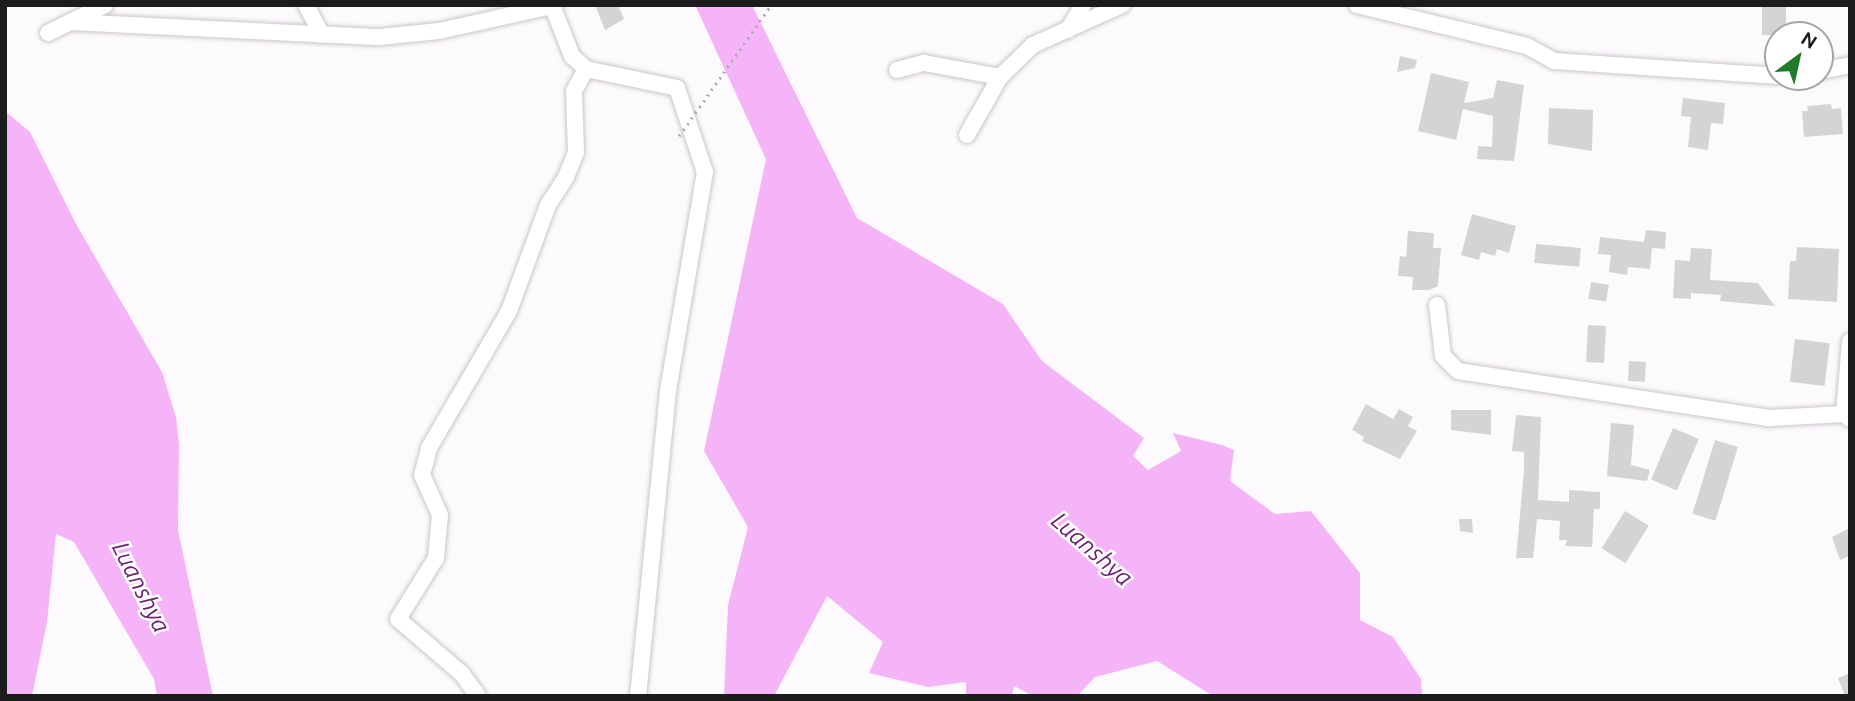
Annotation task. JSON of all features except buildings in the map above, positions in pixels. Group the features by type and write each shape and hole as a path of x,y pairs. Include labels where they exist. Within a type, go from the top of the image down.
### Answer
{"street":[{"path":"48,33 105,5"},
{"path":"306,5 322,36"},
{"path":"1068,30 1083,5"},
{"path":"967,135 1000,77 1033,45 1122,5"},
{"path":"1357,5 1527,46 1554,61 1764,75"},
{"path":"70,22 380,37 439,31 552,6 572,56 586,69 677,88 705,172 668,391 638,696"},
{"path":"897,70 924,63 1000,77"},
{"path":"478,696 461,673 398,619 436,558 440,515 422,475 429,448 509,311 548,205 566,177 576,152 574,91 586,69"},
{"path":"1437,305 1443,356 1458,371 1770,418 1847,416 1850,341"}],"path":[{"path":"679,136 771,5"}],"water":[{"name":"Luanshya","path":"695,5 752,5 857,218 1003,304 1042,361 1144,438 1133,456 1148,470 1181,451 1173,433 1222,445 1234,450 1230,481 1275,514 1311,511 1360,573 1360,620 1393,637 1421,679 1422,696 1213,696 1157,661 1095,677 1077,696 1033,696 1014,686 1012,696 966,696 966,682 928,687 869,673 883,642 827,596 774,696 724,696 728,605 748,527 704,451 766,159"},
{"name":"Luanshya","path":"5,111 30,132 76,224 162,372 176,417 179,445 178,530 213,696 157,696 154,679 74,542 56,534 47,622 32,696 5,696"}]}
